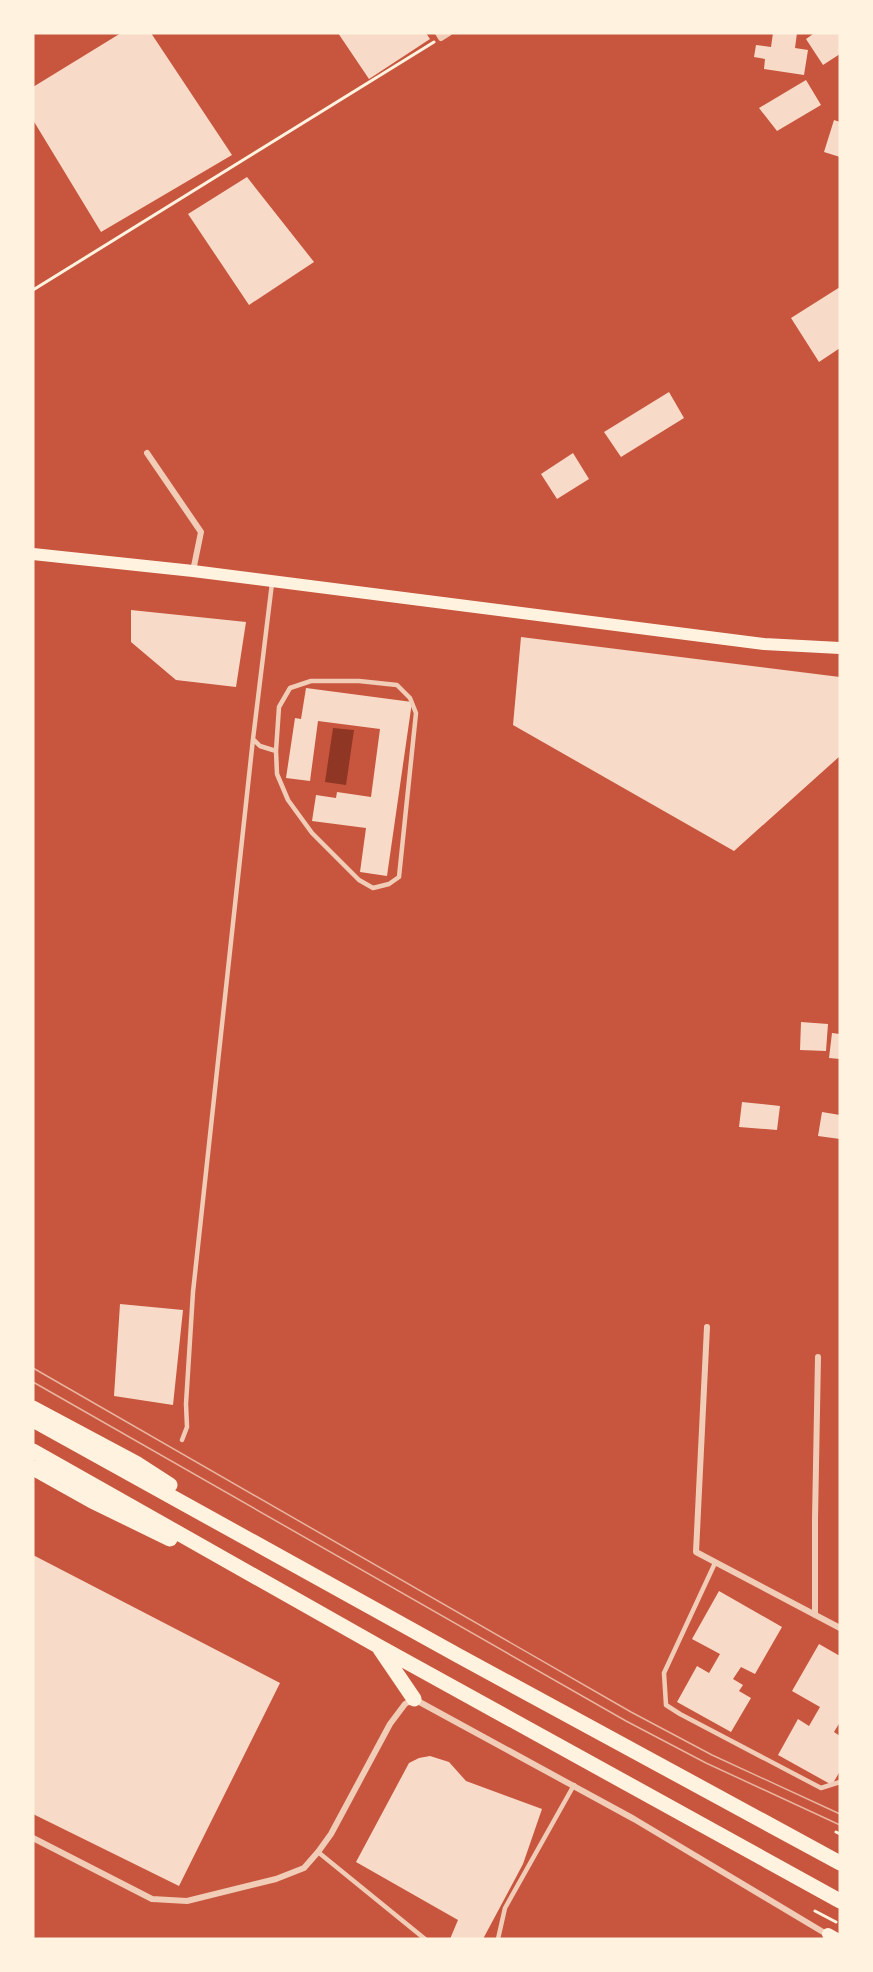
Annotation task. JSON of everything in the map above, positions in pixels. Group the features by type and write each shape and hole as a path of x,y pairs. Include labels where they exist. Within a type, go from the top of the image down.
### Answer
{"highway":[{"path":"33,1408 136,1463 318,1577"},
{"path":"33,1420 479,1667 840,1863"},
{"path":"33,1451 378,1646 840,1901"},
{"path":"33,1468 92,1501 308,1606"},
{"path":"378,1646 414,1699"}],"main road":[{"path":"33,554 193,571 764,644 840,648"}],"street":[{"path":"440,35 449,33"},
{"path":"147,453 201,532 193,571"},
{"path":"707,1328 696,1552 840,1628"},
{"path":"815,1616 814,1519 819,1356"},
{"path":"33,1838 152,1899 187,1901 276,1879 304,1868 318,1852 331,1834 390,1724 405,1704 414,1699 634,1819 831,1937"}],"lane":[{"path":"182,1440 186,1427 194,1292 272,581"},
{"path":"311,681 359,681 397,685 410,698 416,713 399,877 389,884 373,888 359,880 312,833 288,800 277,774 276,751 279,707 290,688 311,681"},
{"path":"253,739 260,746 276,751"},
{"path":"715,1563 664,1673 666,1704 680,1714 821,1788 840,1782"},
{"path":"498,1939 505,1908 574,1785"},
{"path":"318,1852 425,1939"}],"path":[{"path":"33,290 440,35"},
{"path":"815,1911 840,1924"}],"shaded area":[{"path":"333,728 354,730 346,785 325,782"}],"building":[{"path":"121,33 151,33 232,155 101,232 33,120 33,87"},
{"path":"338,33 426,33 430,39 369,79"},
{"path":"773,33 797,33 795,48 808,50 804,75 764,69 765,59 754,57 756,45 771,47"},
{"path":"813,33 840,33 840,54 823,65 806,39"},
{"path":"806,80 821,105 777,131 759,108"},
{"path":"834,120 840,122 840,157 824,152"},
{"path":"247,177 314,262 249,305 188,214"},
{"path":"840,287 840,348 819,362 791,318"},
{"path":"669,392 684,418 621,457 604,432"},
{"path":"573,453 589,479 557,499 541,474"},
{"path":"131,610 246,622 236,687 176,680 131,642"},
{"path":"521,637 840,677 840,756 734,851 513,725"},
{"path":"306,688 412,702 387,876 360,872 366,828 312,821 316,795 336,798 337,792 371,797 380,729 318,721 310,781 286,778 295,718 301,719"},
{"path":"801,1022 828,1024 826,1051 800,1050"},
{"path":"832,1033 840,1034 840,1059 829,1058"},
{"path":"742,1102 780,1106 777,1130 739,1127"},
{"path":"822,1112 840,1115 840,1139 818,1136"},
{"path":"120,1304 183,1310 173,1405 114,1396"},
{"path":"33,1555 280,1683 179,1886 33,1814"},
{"path":"719,1591 782,1627 755,1674 741,1667 733,1679 743,1685 739,1691 751,1698 731,1732 677,1702 697,1666 709,1673 720,1654 692,1639"},
{"path":"819,1644 840,1656 840,1722 834,1732 840,1736 840,1771 832,1785 778,1755 798,1719 809,1726 820,1707 792,1691"},
{"path":"430,1756 449,1762 466,1781 542,1809 523,1864 483,1939 450,1939 458,1920 356,1862 409,1763"}],"tram line":[{"path":"33,1368 631,1712 712,1755 840,1814"},
{"path":"33,1382 626,1721 706,1763 840,1825"}]}
